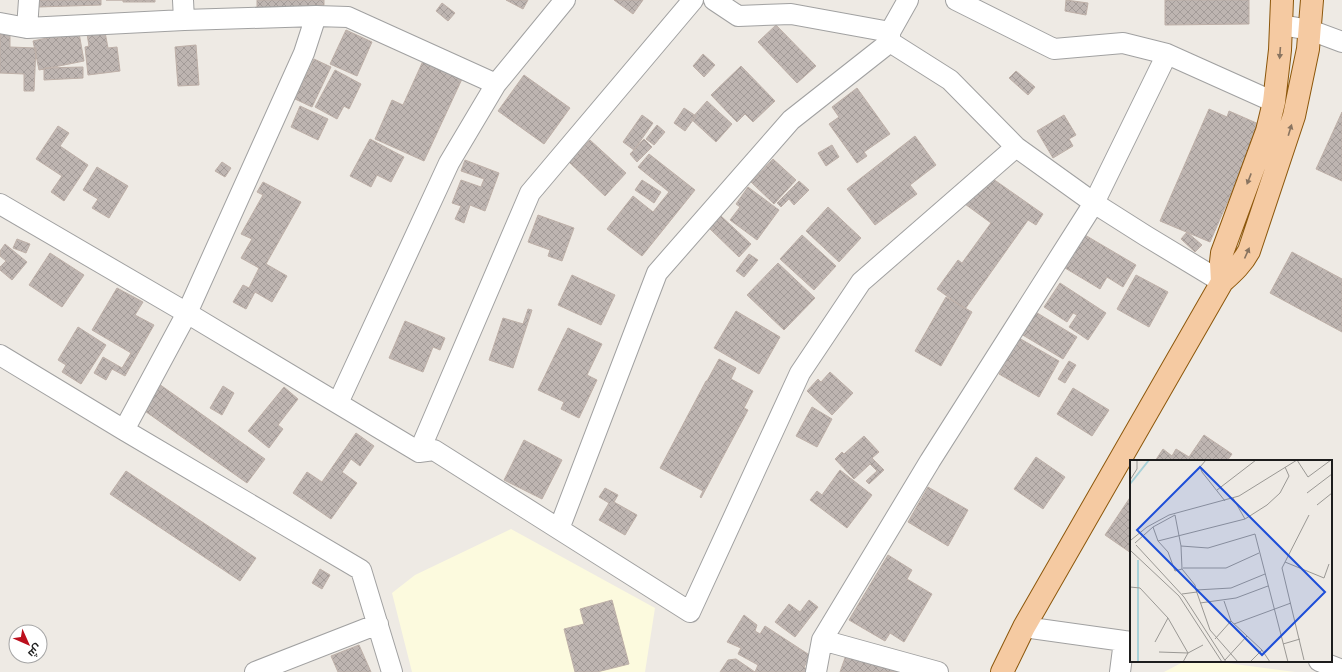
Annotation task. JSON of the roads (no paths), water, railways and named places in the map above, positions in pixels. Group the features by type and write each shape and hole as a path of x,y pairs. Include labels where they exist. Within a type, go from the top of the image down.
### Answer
{"main road":[{"path":"1222,282 1222,253 1267,131 1274,102 1278,72 1282,0"},
{"path":"1002,672 1024,627 1222,282 1244,261 1294,116 1304,72 1310,30 1312,0"}],"street":[{"path":"27,28 29,0"},
{"path":"183,0 184,20"},
{"path":"338,403 449,163 496,84 565,0"},
{"path":"419,452 530,193 693,0"},
{"path":"714,0 738,16 791,14 890,37 950,80 1016,147 1094,203 1222,282"},
{"path":"559,529 657,273 791,120 890,37 908,0"},
{"path":"956,0 1054,49 1123,43 1167,54 1274,102"},
{"path":"0,23 27,28 184,20 316,16 347,8 496,84"},
{"path":"124,430 187,313 304,53 316,16"},
{"path":"1281,25 1310,30 1342,42"},
{"path":"816,672 822,640 930,461 1094,203 1167,54"},
{"path":"0,204 187,313 419,452 434,450 690,612 800,373 862,282 1016,147"},
{"path":"0,355 361,570 392,672"},
{"path":"255,672 378,624"},
{"path":"1024,627 1128,642 1120,672"},
{"path":"822,640 938,672"},
{"path":"1322,662 1342,670"}]}
